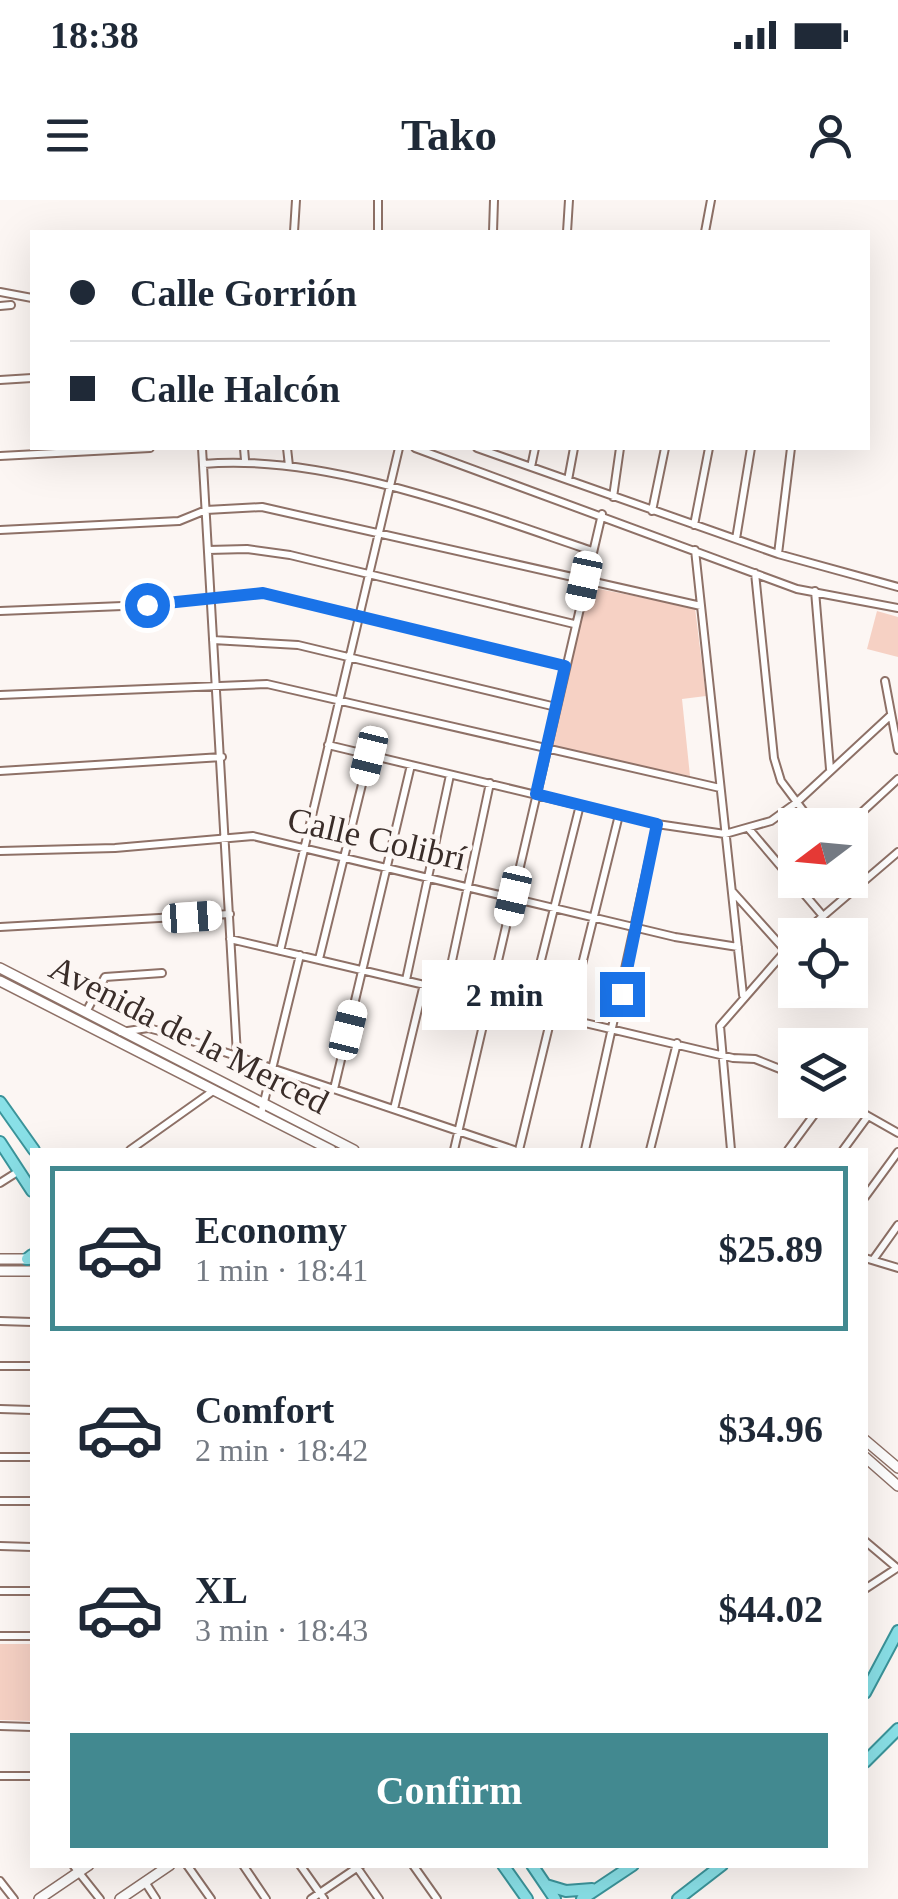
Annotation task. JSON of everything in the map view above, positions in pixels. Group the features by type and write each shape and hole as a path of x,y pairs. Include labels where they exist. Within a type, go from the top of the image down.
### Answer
{"main road":[{"path":"0,1102 33,1148"},
{"path":"0,1142 30,1188"},
{"path":"868,1687 898,1631"},
{"path":"868,1759 898,1729"},
{"path":"505,1868 524,1899"},
{"path":"534,1868 556,1899"},
{"path":"582,1899 628,1868"},
{"path":"694,1886 706,1868"},
{"path":"678,1899 718,1868"},
{"path":"546,1885 577,1892 603,1885"}],"street":[{"path":"294,230 296,200"},
{"path":"378,200 378,230"},
{"path":"492,230 494,200"},
{"path":"567,230 569,200"},
{"path":"705,230 711,200"},
{"path":"0,292 30,298"},
{"path":"0,306 10,305"},
{"path":"0,380 30,378"},
{"path":"0,456 112,450"},
{"path":"202,450 228,838 237,1055"},
{"path":"244,450 245,460"},
{"path":"287,450 289,466"},
{"path":"280,950 398,450"},
{"path":"421,450 797,589 898,608"},
{"path":"482,450 778,554 898,587"},
{"path":"531,467 535,450"},
{"path":"568,480 574,450"},
{"path":"612,497 620,450"},
{"path":"652,512 664,450"},
{"path":"694,524 709,450"},
{"path":"736,539 751,450"},
{"path":"778,554 791,450"},
{"path":"204,464 245,460 388,488 592,551"},
{"path":"0,530 180,520 206,510 262,507 700,606"},
{"path":"454,1148 602,514"},
{"path":"208,550 266,551 574,624"},
{"path":"694,550 743,994"},
{"path":"754,572 774,758 800,808"},
{"path":"815,591 830,770"},
{"path":"0,611 147,605 263,593 565,666"},
{"path":"213,640 276,642 556,707"},
{"path":"885,681 898,750"},
{"path":"0,695 267,684 720,788"},
{"path":"328,745 657,824 726,834 749,829 796,803 891,715"},
{"path":"319,960 369,756"},
{"path":"0,771 222,757"},
{"path":"334,1089 411,765"},
{"path":"406,980 450,775"},
{"path":"866,808 898,779"},
{"path":"446,989 490,783"},
{"path":"529,1008 580,804"},
{"path":"569,1018 620,815"},
{"path":"584,1148 657,824"},
{"path":"749,829 823,916"},
{"name":"Calle Colibrí","path":"0,851 253,836 738,947"},
{"path":"868,877 898,852"},
{"path":"732,892 778,942"},
{"path":"821,918 844,898"},
{"path":"0,927 230,914"},
{"path":"230,939 778,1067"},
{"path":"262,1109 300,955"},
{"path":"731,1148 720,1026 778,956"},
{"name":"Avenida de la Merced","path":"0,968 328,1148"},
{"path":"86,1013 104,976 162,973"},
{"name":"Avenida de la Merced","path":"0,981 214,1091 350,1148"},
{"path":"394,1110 424,984"},
{"path":"517,1148 552,1014"},
{"path":"120,1032 148,1028 510,1148"},
{"path":"651,1148 677,1043"},
{"path":"133,1148 214,1091"},
{"path":"868,1116 898,1132"},
{"path":"789,1148 812,1118"},
{"path":"844,1148 866,1118"},
{"path":"868,1193 898,1152"},
{"path":"0,1183 18,1171"},
{"path":"898,1226 869,1259 898,1268"},
{"path":"0,1259 30,1258"},
{"path":"0,1271 30,1272"},
{"path":"0,1321 30,1322"},
{"path":"0,1366 30,1366"},
{"path":"0,1410 30,1410"},
{"path":"868,1443 898,1468"},
{"path":"0,1457 30,1457"},
{"path":"868,1459 898,1486"},
{"path":"0,1501 30,1501"},
{"path":"868,1543 898,1568 868,1587"},
{"path":"0,1546 30,1547"},
{"path":"0,1591 30,1591"},
{"path":"0,1636 30,1636"},
{"path":"0,1726 30,1727"},
{"path":"0,1776 30,1776"},
{"path":"39,1899 76,1868 100,1899"},
{"path":"120,1899 165,1868"},
{"path":"190,1868 211,1899"},
{"path":"245,1868 266,1899"},
{"path":"302,1868 322,1896"},
{"path":"311,1899 322,1896 356,1868"},
{"path":"359,1868 379,1899"},
{"path":"415,1868 437,1899"},
{"path":"0,1881 14,1899"},
{"path":"144,1882 156,1899"}],"shaded area":[{"path":"589,587 695,608 706,696 682,699 690,776 549,747"},
{"path":"877,611 898,617 898,657 867,649"},
{"path":"0,1644 30,1644 30,1721 0,1720"}],"route":[{"path":"147,605 192,602 242,592 263,593 565,666 536,794 657,824 622,994"}]}
